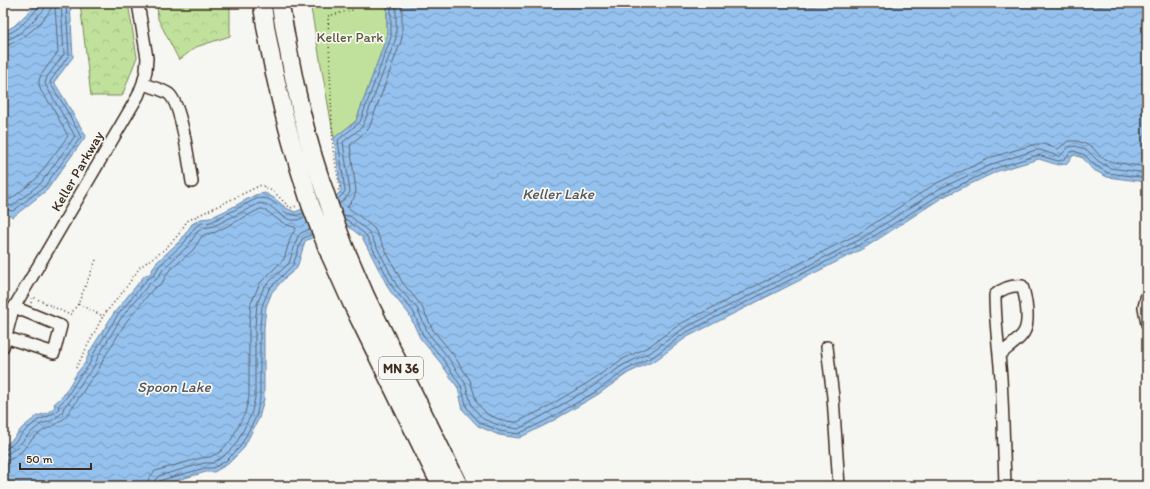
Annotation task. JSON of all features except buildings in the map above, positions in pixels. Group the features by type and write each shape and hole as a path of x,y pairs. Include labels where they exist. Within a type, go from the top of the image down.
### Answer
{"highway":[{"name":"MN 36","path":"262,3 281,105 311,206 366,297 459,486"},
{"name":"MN 36","path":"280,3 290,65 302,116 332,216 338,252 352,304 441,486"}],"street":[{"name":"Keller Parkway","path":"4,342 16,305 138,96 143,84 147,58 138,3"},
{"path":"143,84 170,95 177,106 187,147 192,182"},
{"path":"999,355 1025,331 1027,320 1025,293 1022,286 1017,285 1002,288 995,295 995,310 1001,378 1005,486"},
{"path":"1147,294 1144,307 1147,324"},
{"path":"4,342 54,353 61,326 16,305"},
{"path":"827,348 833,397 840,486"}],"path":[{"path":"335,192 340,189 333,149 328,16 352,10 355,3"},
{"path":"76,368 103,316 125,289 140,266 164,250 179,234 187,221 261,185 274,192 290,208"},
{"path":"16,305 29,308 33,297 70,315 78,304 96,260"},
{"path":"78,304 103,316"}],"green space":[{"path":"80,3 128,3 137,57 122,96 91,96"},
{"path":"157,3 230,3 230,36 196,47 179,60 158,19"},
{"name":"Keller Park","path":"310,3 387,3 387,36 356,121 334,138"}],"water":[{"path":"38,3 70,3 73,57 54,82 86,136 47,190 13,217 3,212 3,32 14,26"},
{"name":"Keller Lake","path":"387,3 1147,3 1147,182 1107,177 1092,169 1083,158 1074,155 1066,164 1058,165 1039,159 998,171 943,197 866,247 687,337 656,360 628,373 597,395 549,423 519,438 499,435 478,426 463,410 458,388 440,362 420,338 409,314 390,291 362,237 344,223 305,241 297,268 272,292 266,307 264,327 264,399 259,418 243,449 228,464 214,472 206,472 152,486 3,486 3,447 13,439 22,428 37,416 47,413 55,407 54,404 63,396 85,363 90,351 114,313 145,275 150,274 156,263 181,240 192,224 201,219 210,218 255,195 265,193 286,208 295,212 336,196 341,191 334,138 356,121 387,36"}],"water label":[{"name":"Spoon Lake","path":"174,387"}]}
